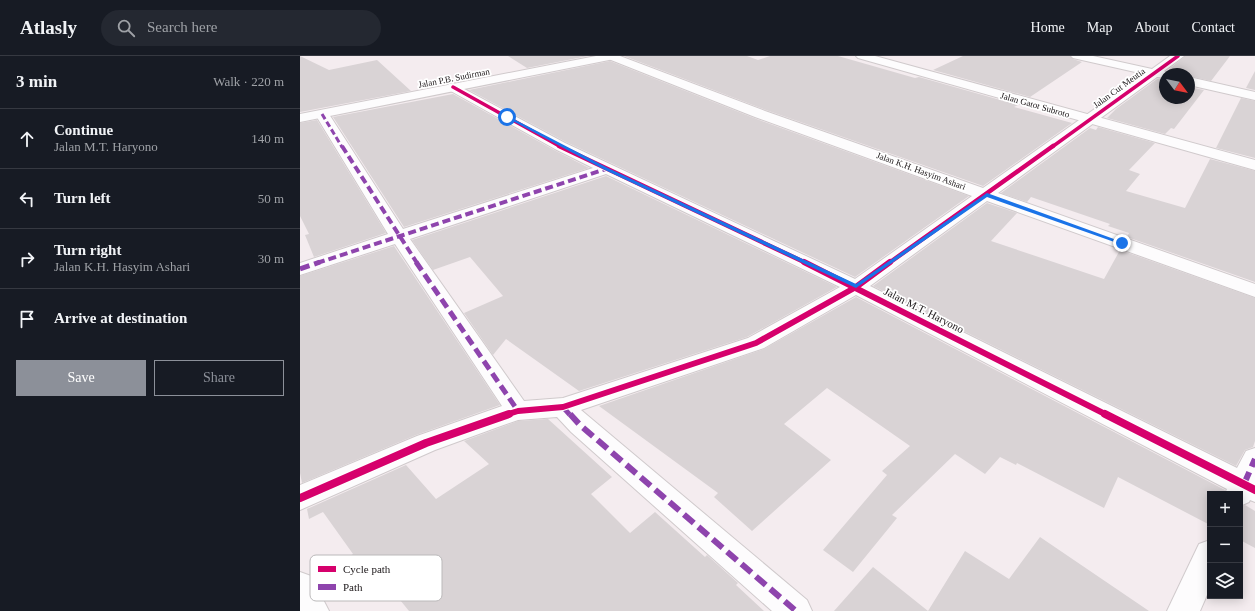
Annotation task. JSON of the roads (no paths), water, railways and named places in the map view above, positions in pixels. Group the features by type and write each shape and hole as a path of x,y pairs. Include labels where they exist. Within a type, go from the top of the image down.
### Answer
{"street":[{"name":"Jalan P.B. Sudirman","path":"300,108 568,56"},
{"name":"Jalan P.B. Sudirman","path":"300,118 612,56"},
{"name":"Jalan K.H. Hasyim Ashari","path":"612,56 767,116 1255,291"},
{"name":"Jalan Gatot Subroto","path":"862,56 1255,165"},
{"path":"1077,56 1159,74"},
{"name":"Jalan Cut Meutia","path":"1166,68 1178,56"},
{"name":"Jalan Cut Meutia","path":"300,498 426,443 518,411 563,406 756,343 856,287 987,195 1089,120 1159,75"},
{"path":"1195,82 1255,96"},
{"name":"Jalan M.T. Haryono","path":"453,87 560,146 856,287 1246,489"},
{"path":"322,114 399,236 518,411"},
{"path":"300,269 606,169"},
{"path":"563,406 580,425 796,611"},
{"path":"1246,489 1255,459"},
{"path":"1183,611 1207,560"},
{"path":"300,587 314,611"}]}
